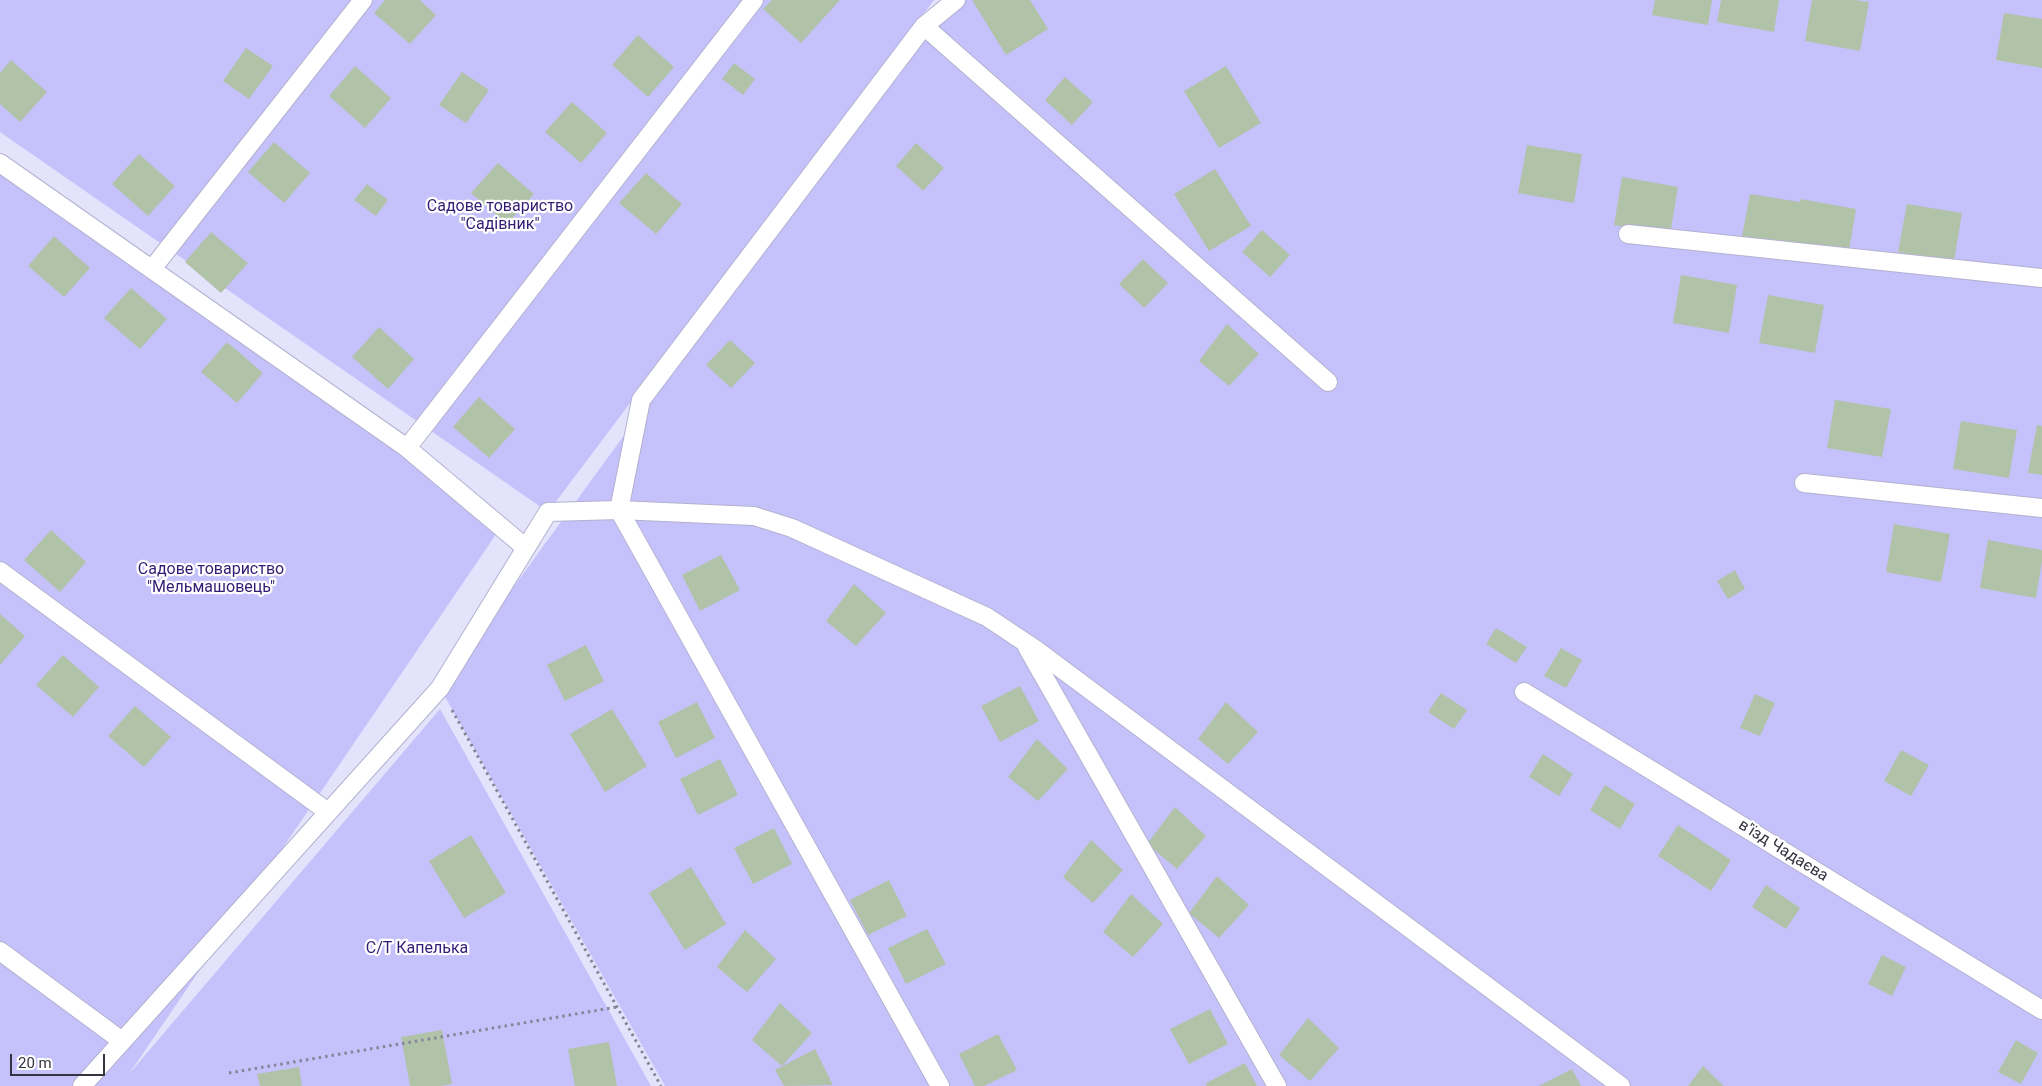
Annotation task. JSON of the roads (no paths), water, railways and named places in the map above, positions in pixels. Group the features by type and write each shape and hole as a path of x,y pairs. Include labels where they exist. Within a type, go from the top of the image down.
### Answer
{"lane":[{"path":"152,269 363,0"},
{"path":"407,448 754,0"},
{"path":"940,1086 619,510 641,400 924,26 956,0"},
{"path":"924,26 1328,382"},
{"path":"0,163 407,448 526,548"},
{"path":"1628,234 2042,278"},
{"path":"1804,483 2042,508"},
{"path":"82,1086 440,688 548,512 619,510 754,516 792,528 987,617 1025,642 1621,1086"},
{"path":"0,571 328,812"},
{"path":"1025,642 1276,1086"},
{"name":"в'їзд Чадаєва","path":"1524,692 2042,1010"},
{"path":"0,950 122,1041"}],"park label":[{"name":"Садове товариство \"Садівник\"","path":"500,216"},
{"name":"Садове товариство \"Мельмашовець\"","path":"211,579"},
{"name":"С/Т Капелька","path":"417,949"}]}
